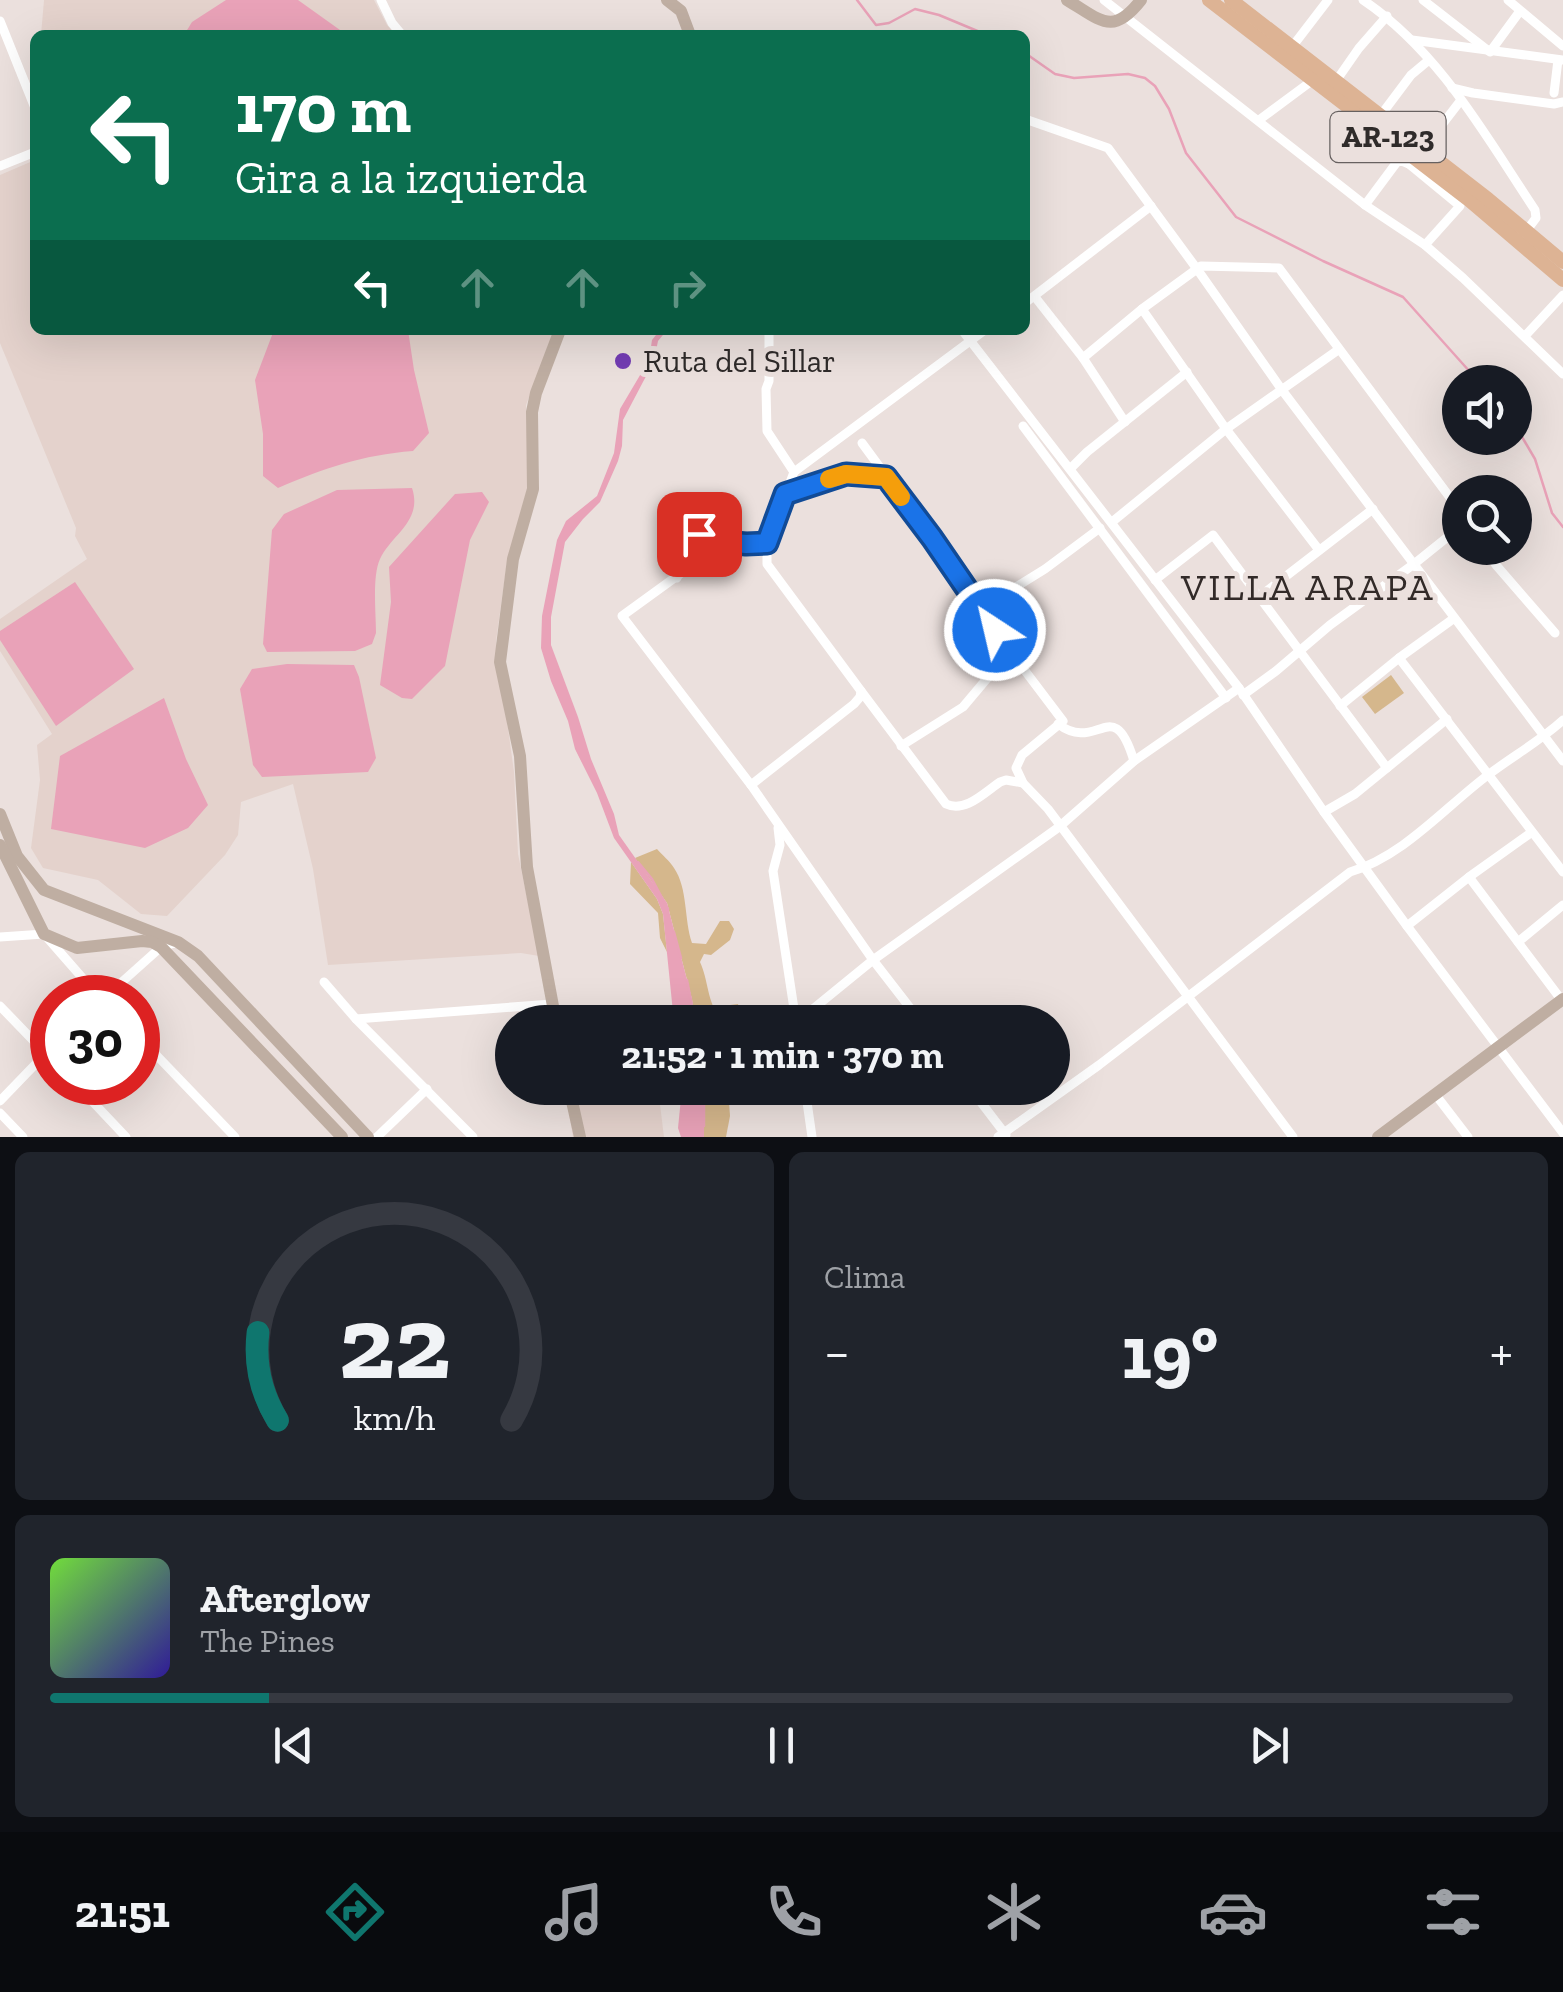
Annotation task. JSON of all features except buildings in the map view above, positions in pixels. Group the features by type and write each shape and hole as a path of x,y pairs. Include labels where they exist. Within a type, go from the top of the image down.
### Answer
{"main road":[{"name":"AR-123","path":"1209,0 1416,157 1563,280"},
{"name":"AR-123","path":"1232,0 1381,115 1416,157 1527,230 1563,262"}],"street":[{"path":"381,0 398,30"},
{"path":"668,0 682,11 688,30"},
{"path":"1067,0 1104,21 1114,22 1127,17 1140,0"},
{"path":"1104,0 1365,205 1425,245 1563,374"},
{"path":"1292,47 1328,0"},
{"path":"1363,0 1412,40 1460,100 1535,210 1536,218 1527,230"},
{"path":"1424,0 1490,52"},
{"path":"1508,0 1563,46"},
{"path":"1490,52 1520,10"},
{"path":"1336,81 1387,16"},
{"path":"0,21 30,96"},
{"path":"1412,40 1560,60 1559,94 1563,102 1554,104 1451,88"},
{"path":"1381,115 1411,75 1429,60"},
{"path":"1259,120 1313,80"},
{"path":"1365,205 1397,162 1416,157 1460,100"},
{"path":"1030,121 1108,148 1282,390 1563,761"},
{"path":"0,166 30,154"},
{"path":"1416,157 1460,206 1425,245"},
{"path":"1126,422 1082,358 1030,300 1150,206"},
{"path":"1082,358 1201,266 1279,268 1442,487"},
{"path":"1525,336 1563,296"},
{"path":"1142,309 1226,429 1319,550"},
{"path":"356,1019 552,1004 527,867 520,756 500,662 513,558 533,488 532,412 558,335"},
{"path":"769,335 767,431 794,472"},
{"path":"966,335 1241,692 1407,926 1563,1132"},
{"path":"977,335 794,472 767,543 767,564 946,804 957,809 1000,782 1023,783"},
{"path":"1112,522 1226,429 1338,350"},
{"path":"1071,468 1187,372"},
{"path":"1022,426 1226,698"},
{"path":"862,443 979,610 1063,720 1018,762 1016,768 1023,783 1048,809 1293,1137"},
{"path":"785,494 846,474 886,477"},
{"path":"1259,596 1373,509"},
{"path":"979,610 1045,569 1100,528"},
{"path":"676,578 692,538 699,534 724,542 767,543"},
{"path":"1155,580 1213,535 1387,768"},
{"path":"817,1005 873,960 1059,827 1134,761 1300,651 1442,541"},
{"path":"724,542 622,616 751,785 907,1005"},
{"path":"1497,565 1555,633"},
{"path":"1340,706 1453,619"},
{"path":"901,746 963,706 1010,650"},
{"path":"1399,658 1563,872"},
{"path":"751,785 854,704 860,691"},
{"path":"1324,812 1355,794 1447,719"},
{"path":"982,1105 1003,1136 1350,872 1366,867 1405,843 1563,720"},
{"path":"1058,724 1080,734 1108,727 1121,730 1134,761"},
{"path":"0,814 17,856 44,890 178,942 198,956 368,1137"},
{"path":"777,824 780,845 773,871 794,1005"},
{"path":"1407,926 1532,832"},
{"path":"0,845 44,934 81,975"},
{"path":"1378,1137 1563,1000 1469,877"},
{"path":"1518,942 1563,905"},
{"path":"0,937 44,934 77,948 142,941 161,947 342,1137"},
{"path":"129,975 161,947 178,942"},
{"path":"324,982 473,1137"},
{"path":"0,1006 30,1035"},
{"path":"160,1059 235,1137"},
{"path":"0,1100 30,1072"},
{"path":"377,1137 427,1089"},
{"path":"1435,1094 1468,1137"},
{"path":"96,1105 126,1137"},
{"path":"573,1105 580,1137"},
{"path":"807,1105 812,1137"},
{"path":"0,1113 23,1137"}],"shaded area":[{"path":"44,0 374,0 392,30 41,30"},
{"path":"226,0 298,0 340,30 187,30 192,22"},
{"path":"30,162 30,335 552,335 526,405 529,482 507,562 496,641 514,772 518,854 539,956 521,953 328,965 313,869 293,784 241,802 238,835 225,855 167,916 141,914 98,880 43,868 31,848 40,780 37,745 52,734 0,651 0,619 87,559 0,343 0,175"},
{"path":"272,335 409,335 429,433 413,451 344,464 278,488 263,476 263,434 255,380"},
{"path":"663,335 623,420 618,461 600,502 565,542 551,617 551,645 619,835 667,903 693,1005 672,1005 663,914 657,899 614,838 575,749 541,648 542,616 557,540 566,521 597,496 614,453 620,409 649,360 652,340"},
{"path":"412,488 410,518 385,550 378,566 376,633 372,644 355,651 267,652 263,644 272,530 284,514 337,490"},
{"path":"482,492 489,502 470,540 445,666 412,699 402,698 380,685 391,602 389,567 455,494"},
{"path":"75,582 134,669 56,726 0,640 0,631"},
{"path":"287,664 354,665 376,758 368,772 262,777 253,765 240,689 252,669"},
{"path":"1391,675 1404,693 1375,714 1362,697"},
{"path":"164,698 208,805 188,828 145,848 51,829 60,756"},
{"path":"657,849 670,863 684,894 692,943 706,944 720,921 729,921 734,929 730,940 711,955 704,954 700,962 713,1005 693,1005 667,903 635,858"},
{"path":"631,862 663,914 667,952 660,938 658,913 630,884"},
{"path":"568,1105 660,1105 664,1137 573,1137"},
{"path":"680,1105 704,1105 704,1137 681,1137"},
{"path":"704,1105 729,1105 726,1137 704,1137"}],"waterway":[{"path":"857,0 876,25 889,23 915,9 975,30"},
{"path":"1030,56 1055,74 1074,78 1128,74 1145,78 1155,86 1169,109 1186,153 1236,217 1403,297 1464,365"},
{"path":"1532,454 1552,513 1563,527"},
{"path":"638,862 668,909"},
{"path":"674,932 681,958"},
{"path":"687,980 692,1005"},
{"path":"704,1105 704,1126"}],"slow traffic":[{"path":"829,479 846,474 886,477 901,497"}],"place":[{"name":"Ruta del Sillar","path":"623,361"}],"district":[{"name":"VILLA ARAPA","path":"1308,587"}],"route":[{"path":"699,534 724,542 767,543 785,494 846,474 886,477 995,630"}]}
